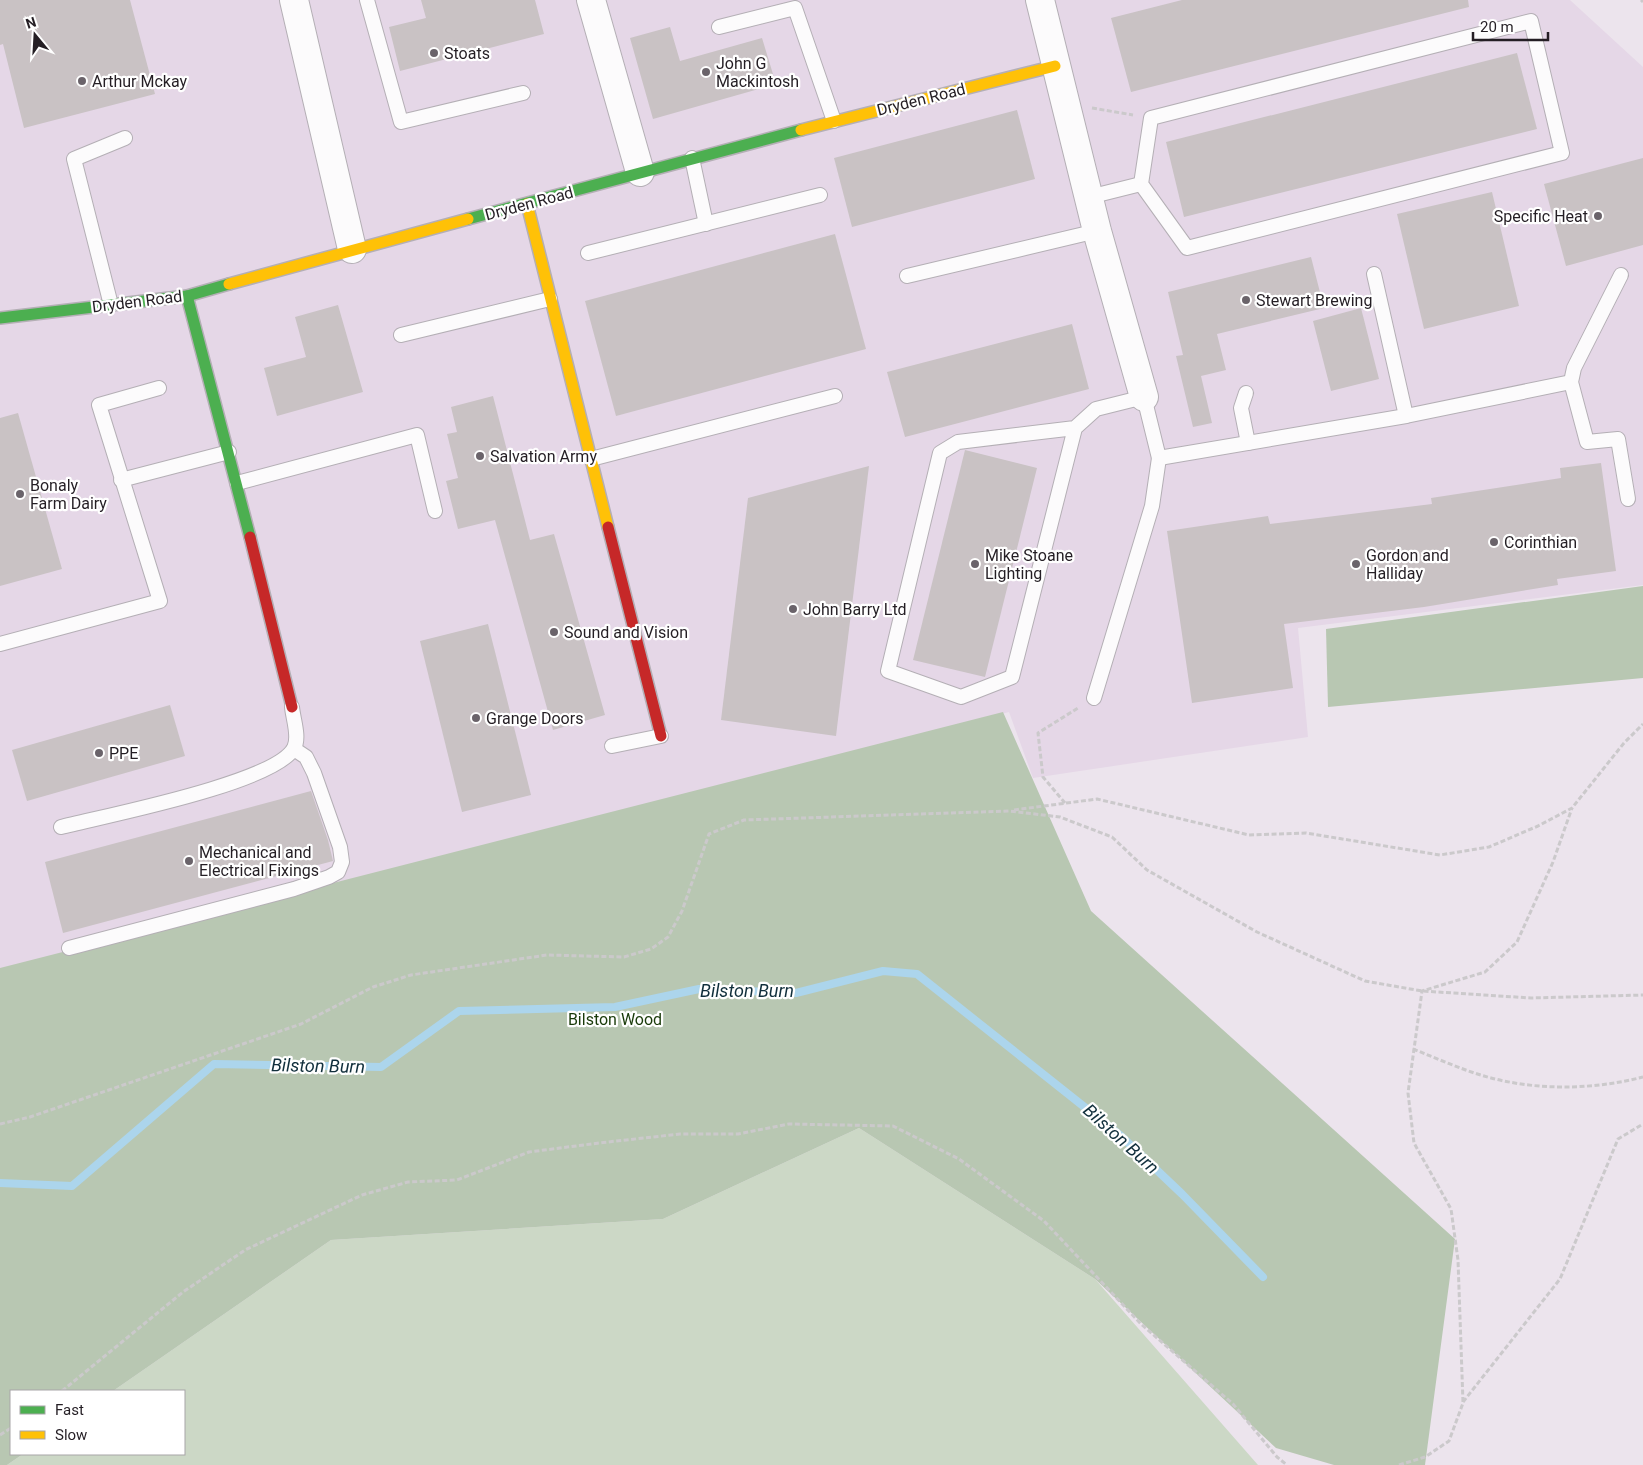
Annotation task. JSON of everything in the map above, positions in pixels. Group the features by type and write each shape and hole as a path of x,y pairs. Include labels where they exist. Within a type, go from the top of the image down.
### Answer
{"street":[{"path":"294,0 352,248"},
{"path":"591,0 640,172"},
{"path":"1040,0 1097,231 1144,397"},
{"name":"Dryden Road","path":"0,318 187,296 352,248 528,204 640,172 834,121 1055,66"},
{"path":"528,204 550,299 662,736"},
{"path":"187,296 237,483 292,707"}],"lane":[{"path":"367,0 401,122 523,94"},
{"path":"719,27 795,8 834,121"},
{"path":"1531,21 1562,153 1187,248 1141,184 1151,118 1531,21"},
{"path":"112,305 74,158 124,138"},
{"path":"692,158 706,224"},
{"path":"1089,197 1141,184"},
{"path":"588,253 820,195"},
{"path":"907,276 1097,231"},
{"path":"1374,274 1406,416"},
{"path":"1622,275 1574,368 1572,382 1587,442 1618,439 1628,499"},
{"path":"401,334 550,299"},
{"path":"1159,458 1406,416 1572,382"},
{"path":"0,644 160,600 99,405 159,388"},
{"path":"1246,393 1241,408 1248,443"},
{"path":"591,459 835,396"},
{"path":"1075,428 958,442 940,453 888,671 961,697 1012,677 1075,428 1096,409 1144,397 1159,458 1152,506 1094,698"},
{"path":"237,483 417,435 436,511"},
{"path":"121,480 229,452"},
{"path":"61,827 244,779 269,769 288,757 294,749 296,742 292,707"},
{"path":"612,746 662,736"},
{"path":"69,948 294,889 338,872 342,862 340,847 314,772 306,757 294,749"}],"path":[{"path":"1065,103 1151,118"},
{"path":"1065,803 1043,777 1038,733 1094,698"},
{"path":"1422,991 1485,972 1517,942 1553,862 1572,808 1624,742 1643,724"},
{"path":"0,1124 30,1117 301,1024 373,987 411,975 547,955 624,957 651,949 668,937 682,911 709,834 744,820 1008,811 1097,799 1250,835 1306,833 1440,855 1489,847 1572,808"},
{"path":"1008,811 1060,818 1112,837 1147,870 1258,932 1365,981 1422,991 1531,998 1643,995"},
{"path":"1422,991 1408,1093 1414,1143 1451,1209 1458,1260 1463,1403"},
{"path":"1413,1049 1486,1077 1549,1087 1612,1085 1643,1077"},
{"path":"63,1390 184,1292 245,1250 362,1194 408,1182 457,1180 529,1152 599,1143 680,1134 738,1134 789,1124 893,1126 959,1160 1044,1221 1140,1324 1233,1404 1277,1457 1287,1465"},
{"path":"1399,1465 1425,1457 1449,1441 1463,1403 1560,1278 1618,1140 1643,1124"}],"shaded area":[{"path":"0,0 1570,0 1643,67 1643,585 1298,628 1308,737 1033,778 1009,712 0,980"}],"green space":[{"path":"1643,586 1643,678 1328,707 1326,629"},
{"name":"Bilston Wood","path":"1003,712 1091,911 1455,1239 1425,1465 1334,1465 1276,1448 1095,1279 859,1128 663,1219 331,1240 114,1390 10,1390 10,1455 22,1455 7,1465 0,1465 0,968"},
{"path":"859,1128 1095,1279 1258,1465 7,1465 22,1455 185,1455 185,1390 114,1390 331,1240 663,1219"}],"building":[{"path":"0,0 130,0 155,94 24,128 3,44 0,45"},
{"name":"Stoats","path":"421,0 535,0 544,34 400,71 389,27 426,18"},
{"path":"1182,0 1468,0 1469,7 1131,92 1111,18"},
{"name":"John G Mackintosh","path":"670,27 680,61 762,38 776,84 653,119 630,38"},
{"path":"1517,53 1537,129 1184,217 1166,142"},
{"path":"1017,110 1035,179 852,227 834,158"},
{"name":"Specific Heat","path":"1643,158 1643,245 1566,266 1544,184"},
{"path":"1492,192 1519,306 1424,329 1397,214"},
{"path":"835,234 866,349 616,416 585,301"},
{"name":"Stewart Brewing","path":"1311,257 1324,308 1217,334 1226,370 1201,376 1212,423 1193,427 1176,356 1183,355 1168,292"},
{"path":"338,305 363,392 277,416 264,368 306,357 295,317"},
{"path":"1361,308 1379,379 1331,391 1313,321"},
{"path":"1072,324 1089,389 905,437 887,372"},
{"path":"493,396 530,540 554,534 605,715 553,730 495,520 458,529 446,481 458,478 447,434 457,432 451,407"},
{"name":"Bonaly Farm Dairy","path":"18,413 62,569 0,586 0,418"},
{"name":"Mike Stoane Lighting","path":"965,450 1037,468 985,677 913,660"},
{"path":"1601,463 1616,571 1557,579 1558,585 1424,607 1284,624 1293,688 1192,703 1167,531 1268,516 1270,524 1432,504 1431,498 1561,478 1560,468"},
{"name":"John Barry Ltd","path":"869,466 836,736 721,720 748,498"},
{"name":"Grange Doors","path":"488,624 531,795 462,812 420,641"},
{"name":"PPE","path":"170,705 185,756 27,801 12,750"},
{"name":"Mechanical and Electrical Fixings","path":"311,791 328,840 333,861 63,933 45,862"}],"waterway":[{"name":"Bilston Burn","path":"0,1183 72,1186 214,1064 381,1067 459,1011 615,1007 699,989 796,993 883,971 917,974 1121,1136 1182,1194 1263,1277"}],"traffic: fast":[{"path":"468,219 801,130"},
{"path":"0,318 187,296 229,284"},
{"path":"187,296 250,537"}],"traffic: slow":[{"path":"801,130 1055,66"},
{"path":"527,204 608,527"},
{"path":"229,284 468,219"}],"traffic: jam":[{"path":"608,527 661,736"},
{"path":"250,537 292,707"}],"place":[{"name":"Stoats","path":"434,53"},
{"name":"John G Mackintosh","path":"706,72"},
{"name":"Arthur Mckay","path":"82,81"},
{"name":"Specific Heat","path":"1598,216"},
{"name":"Stewart Brewing","path":"1246,300"},
{"name":"Salvation Army","path":"480,456"},
{"name":"Bonaly Farm Dairy","path":"20,494"},
{"name":"Corinthian","path":"1494,542"},
{"name":"Mike Stoane Lighting","path":"975,564"},
{"name":"Gordon and Halliday","path":"1356,564"},
{"name":"John Barry Ltd","path":"793,609"},
{"name":"Sound and Vision","path":"554,632"},
{"name":"Grange Doors","path":"476,718"},
{"name":"PPE","path":"99,753"},
{"name":"Mechanical and Electrical Fixings","path":"189,861"}]}
